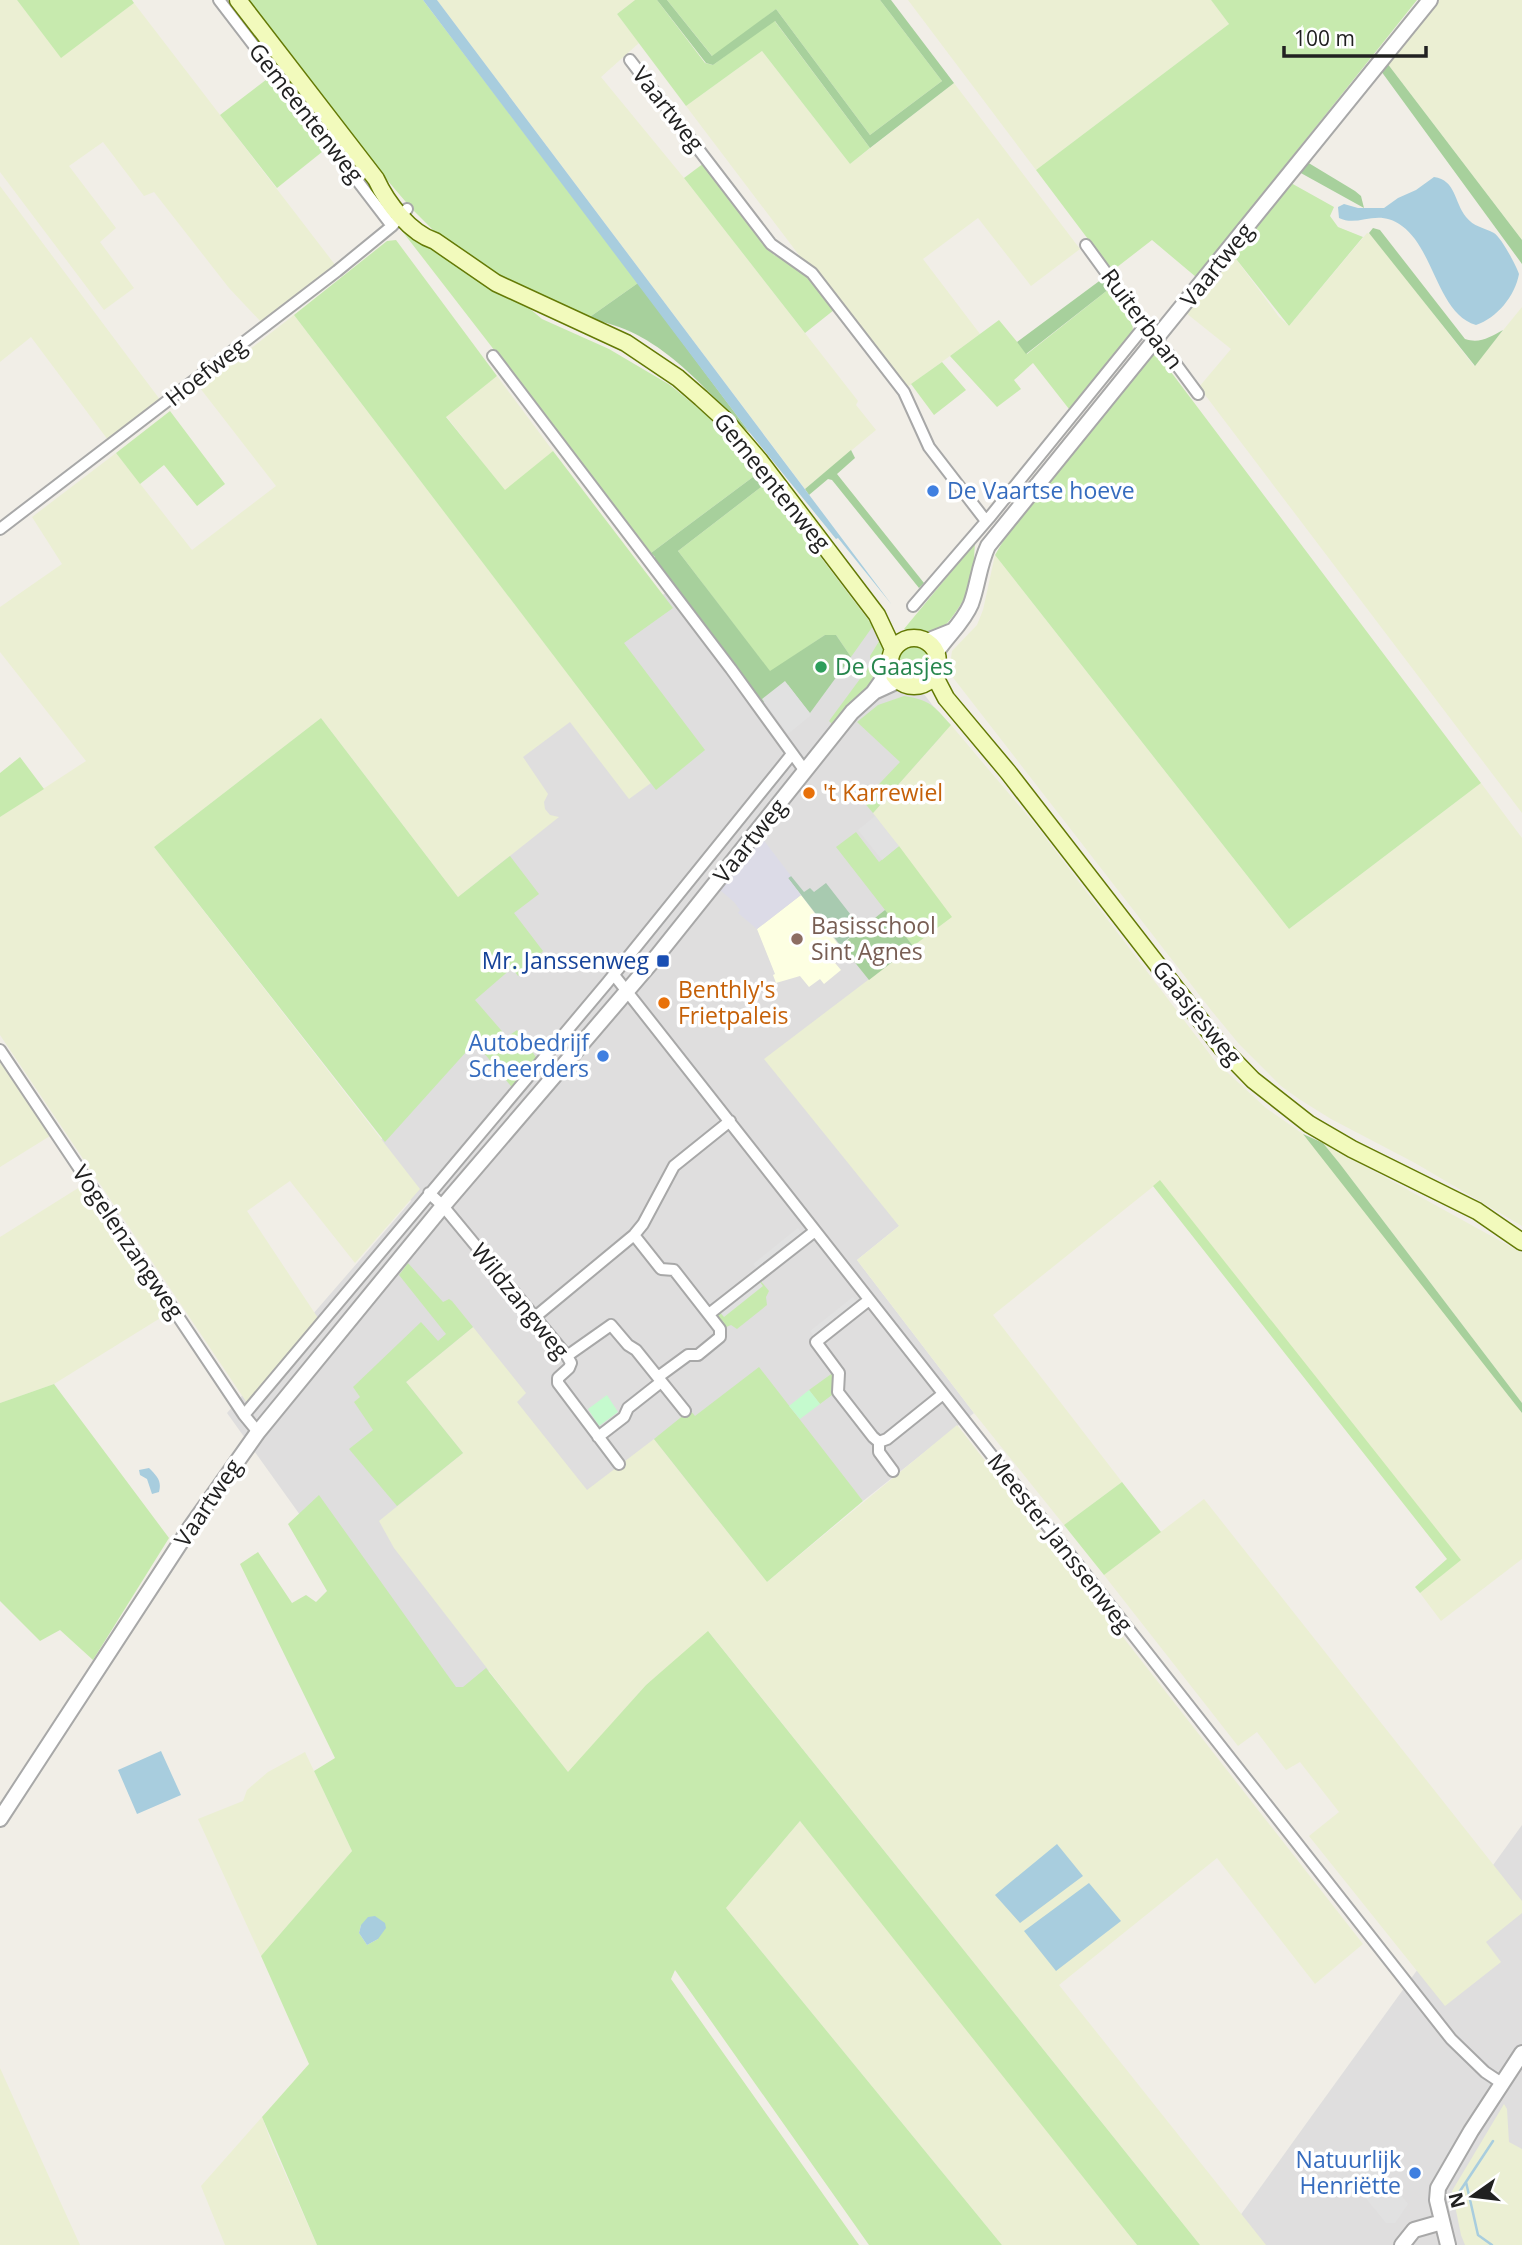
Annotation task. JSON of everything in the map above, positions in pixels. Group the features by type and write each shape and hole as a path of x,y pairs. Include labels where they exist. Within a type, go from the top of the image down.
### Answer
{"main road":[{"name":"Gemeentenweg","path":"238,0 376,179 388,189 401,217 430,231 435,241 496,283 626,343 678,378 724,419 760,461 899,644"},
{"path":"913,638 931,647 938,664 929,680 910,687 894,675 889,662 899,644 913,638"},
{"name":"Gaasjesweg","path":"929,680 1016,783 1222,1048 1253,1080 1309,1124 1352,1149 1477,1212 1522,1242"}],"street":[{"name":"Gemeentenweg","path":"219,0 401,217"},
{"name":"Vaartweg","path":"931,647 953,631 964,618 972,601 981,561 988,546 1430,0"},
{"name":"Vaartweg","path":"630,60 771,243 812,273 904,392 929,447 988,519 1002,528"},
{"name":"Hoefweg","path":"0,529 401,217"},
{"name":"Ruiterbaan","path":"1086,245 1134,311 1143,328 1164,348 1198,394"},
{"path":"913,606 988,519 1143,328"},
{"path":"493,356 731,669 805,771"},
{"name":"Vaartweg","path":"0,1819 190,1528 258,1432 443,1206 628,990 852,712 894,675"},
{"name":"Vaartweg","path":"244,1415 614,975 792,754"},
{"path":"614,975 628,990"},
{"name":"Meester Janssenweg","path":"628,990 1451,2039 1485,2072 1503,2084"},
{"name":"Vogelenzangweg","path":"0,1050 258,1432"},
{"path":"535,1317 634,1236 674,1166 730,1121"},
{"path":"429,1193 443,1206"},
{"name":"Wildzangweg","path":"443,1206 567,1356 571,1363 558,1378 558,1383 619,1464"},
{"path":"709,1314 815,1230"},
{"path":"598,1437 624,1417 628,1408 688,1355 698,1355 717,1341 720,1334 718,1325 674,1270 661,1269 634,1236"},
{"path":"869,1300 816,1342 839,1373 838,1392 879,1442 879,1452 893,1471"},
{"path":"567,1356 611,1325 628,1345 636,1350 685,1412"},
{"path":"879,1442 887,1439 943,1394"},
{"path":"1448,2245 1437,2193 1441,2180 1522,2053"},
{"path":"1402,2245 1414,2230 1442,2222"}],"shaded area":[{"path":"0,0 17,0 61,57 134,3 336,266 262,323 229,288 154,192 144,196 103,142 69,166 116,228 100,242 134,288 104,310 0,172"},
{"path":"437,0 635,0 617,14 639,43 601,77 684,178 858,401 856,405 876,430 805,489"},
{"path":"908,0 1211,0 1229,24 1036,170"},
{"path":"1438,0 1522,0 1522,240 1387,63"},
{"path":"762,51 850,164 954,83 1080,249 1031,286 978,218 923,259 980,334 902,391 686,106"},
{"path":"0,186 161,401 108,440 31,337 0,362"},
{"path":"1367,233 1371,234 1474,366 1522,307 1522,813 1199,387 1231,349 1186,313 1233,255 1279,317 1289,326"},
{"path":"294,315 651,783 629,799 570,722 523,757 548,794 544,802 545,809 550,815 559,817 458,897 321,718 154,847 420,1189 355,1263 290,1181 247,1211 320,1321 252,1402 247,1403 0,1035 0,817 86,761 0,652 0,607 62,564 32,517 116,453 192,550 276,486 200,388"},
{"path":"497,376 553,451 505,491 446,416"},
{"path":"995,555 1289,929 1481,783 1522,838 1522,1226 1299,1099 1281,1086 1239,1044 1211,1010 951,675 952,651 977,625 983,610"},
{"path":"681,581 862,613 940,715 953,915 899,1226 857,1260 974,1413 863,1501 818,1448 492,1668 439,1709 227,1413 411,1201 379,1142 483,1026 469,997 479,875 501,760 613,633"},
{"path":"785,681 811,715 788,734 762,699"},
{"path":"951,725 1038,828 1215,1061 1266,1108 1303,1134 1319,1151 1522,1413 1522,1559 1441,1621 1420,1593 1460,1560 1160,1181 993,1315 1122,1482 1064,1525 857,1260 899,1226 764,1059 951,917 873,813"},
{"path":"875,816 899,846 882,860 858,830"},
{"path":"762,838 791,876 788,878 801,895 757,929 738,913 740,910 734,902 720,890"},
{"path":"791,876 804,892 810,888 814,892 826,883 861,928 840,945 788,878"},
{"name":"Basisschool Sint Agnes","path":"801,895 841,948 830,957 841,970 824,984 820,979 809,987 800,976 776,983 757,929"},
{"path":"0,1062 50,1136 0,1167"},
{"path":"1323,1143 1522,1253 1522,1403 1340,1164"},
{"path":"83,1185 170,1312 54,1384 0,1403 0,1237"},
{"path":"798,1228 803,1235 758,1270 753,1264"},
{"path":"758,1280 763,1286 724,1317 719,1311"},
{"path":"853,1297 858,1304 815,1337 810,1331"},
{"path":"473,1327 526,1393 517,1402 587,1490 654,1439 767,1582 957,1425 1363,1944 1315,1984 1217,1858 1059,1985 1266,2245 1200,2245 709,1632 646,1685 568,1773 394,1548 379,1521 463,1453 406,1382"},
{"path":"1204,1499 1522,1901 1522,1913 1486,1942 1501,1962 1445,2006 1309,1836 1339,1812 1300,1762 1286,1770 1257,1732 1238,1746 1104,1575"},
{"path":"305,1752 352,1851 261,1956 198,1819 243,1801 247,1790 268,1772"},
{"path":"800,1821 1137,2245 1002,2245 726,1908"},
{"path":"1522,1825 1522,2245 1219,2245 1303,2128"},
{"path":"0,2068 59,2199 80,2245 0,2245"},
{"path":"1504,2104 1507,2109 1509,2142 1522,2149 1522,2245 1465,2245 1452,2191"},
{"path":"262,2117 317,2245 225,2245 201,2186"},
{"path":"1365,2150 1408,2204 1395,2223 1386,2223 1361,2192 1366,2181 1351,2161"}],"green space":[{"path":"17,0 132,0 134,3 61,58"},
{"path":"246,0 423,0 638,283 587,319 528,294 442,239 411,208 364,153"},
{"path":"635,0 657,0 705,63 713,65 774,20 870,148 850,164 762,51 686,106 617,14"},
{"path":"657,0 667,0 712,56 776,9 870,135 942,81 880,0 891,0 954,83 870,148 775,21 713,65 706,63"},
{"path":"667,0 880,0 942,81 870,135 776,9 713,57"},
{"path":"1211,0 1417,0 1196,277 1152,240 1112,271 1036,170 1229,24"},
{"path":"1387,63 1522,240 1522,264 1381,71"},
{"path":"271,76 327,148 277,188 220,115"},
{"path":"1307,162 1355,191 1361,196 1364,208 1299,172"},
{"path":"704,163 774,255 803,270 834,310 805,333 684,178"},
{"path":"1291,183 1334,207 1330,216 1338,227 1363,237 1289,326 1233,255"},
{"path":"399,227 408,227 523,303 542,319 609,349 670,385 725,434 757,474 651,553"},
{"path":"1373,228 1380,230 1465,339 1480,340 1503,330 1475,366 1369,233"},
{"path":"396,240 497,376 446,417 505,490 553,451 673,608 624,643 705,750 656,790 294,315 387,241"},
{"path":"1102,279 1109,289 1026,354 1017,342"},
{"path":"638,283 750,433 678,362 658,347 613,325 587,319"},
{"path":"1109,289 1132,322 1133,331 1069,409 1033,363 1014,380 1021,389 997,407 950,356 999,320 1027,354"},
{"path":"1153,355 1158,356 1174,376 1481,783 1289,929 995,555 1010,529"},
{"path":"942,362 966,390 934,415 911,384"},
{"path":"170,411 225,484 197,506 164,465 140,484 116,453"},
{"path":"851,450 855,458 837,474 924,583 919,588 832,480 828,479 809,495 805,489"},
{"path":"757,474 765,484 678,551 770,671 825,635 836,635 851,657 810,713 788,685 780,687 760,705 654,565 655,557 651,553"},
{"path":"765,484 873,626 851,657 836,635 825,635 770,672 678,551"},
{"path":"975,543 969,589 947,623 940,630 926,636 904,629"},
{"path":"881,638 884,651 878,675 862,697 834,726 829,721 871,664 870,656"},
{"path":"913,644 925,649 930,661 925,673 913,678 901,673 896,661 901,649"},
{"path":"904,696 930,704 951,725 873,813 863,801 900,762 857,722 878,705"},
{"path":"321,718 458,897 510,856 539,894 514,913 543,951 518,976 512,968 475,1000 507,1037 517,1030 538,1060 514,1090 475,1042 385,1142 154,847"},
{"path":"20,757 44,789 0,817 0,773"},
{"path":"856,832 879,862 899,846 952,917 913,946 836,847"},
{"path":"885,910 913,946 869,980 841,945"},
{"path":"1303,1134 1323,1143 1340,1164 1522,1403 1522,1413"},
{"path":"1160,1180 1461,1560 1420,1593 1415,1587 1447,1559 1153,1186"},
{"path":"408,1263 443,1302 449,1299 452,1301 473,1327 406,1382 463,1453 397,1506 349,1449 373,1430 354,1402 360,1397 353,1387 421,1322 438,1341 446,1334 399,1275"},
{"path":"759,1279 769,1291 766,1297 767,1305 737,1329 731,1325 724,1328 716,1316 717,1313 762,1286"},
{"path":"759,1367 863,1501 767,1582 654,1439 690,1410 695,1416"},
{"path":"834,1372 832,1395 820,1404 809,1390"},
{"path":"54,1384 169,1538 93,1660 60,1630 40,1641 0,1601 0,1403"},
{"path":"809,1390 820,1404 800,1419 789,1406"},
{"path":"607,1395 618,1412 599,1426 588,1409"},
{"path":"1122,1482 1161,1532 1104,1575 1064,1525"},
{"path":"319,1495 456,1687 463,1687 486,1668 568,1772 646,1685 708,1631 1200,2245 1137,2245 800,1821 726,1908 1002,2245 869,2245 675,1970 671,1979 859,2245 317,2245 262,2117 309,2064 261,1956 352,1851 314,1771 335,1758 240,1564 258,1552 292,1603 306,1595 316,1602 327,1591 288,1524","holes":["361,1925 378,1939 367,1945 359,1933"]}],"water":[{"path":"423,0 437,0 892,605 750,433"},
{"path":"1434,177 1447,182 1469,220 1497,236 1519,274 1514,290 1504,305 1484,322 1476,325 1463,319 1453,308 1422,250 1402,226 1384,218 1354,221 1339,218 1338,207 1344,204 1358,208 1384,208"},
{"path":"149,1468 160,1485 159,1492 152,1494 147,1479 140,1475 139,1470"},
{"path":"161,1751 181,1795 137,1814 118,1770"},
{"path":"1057,1844 1083,1876 1020,1923 995,1895"},
{"path":"1089,1883 1121,1921 1056,1971 1024,1931"},
{"path":"375,1916 385,1923 386,1928 378,1939 367,1945 359,1933 361,1925 368,1917"}],"waterway":[{"path":"1460,2191 1493,2141"},
{"path":"1466,2182 1478,2235 1492,2245"}],"place":[{"name":"De Vaartse hoeve","path":"933,491"},
{"name":"De Gaasjes","path":"821,667"},
{"name":"'t Karrewiel","path":"809,793"},
{"name":"Basisschool Sint Agnes","path":"797,939"},
{"name":"Mr. Janssenweg","path":"663,961"},
{"name":"Benthly's Frietpaleis","path":"664,1003"},
{"name":"Autobedrijf Scheerders","path":"603,1056"},
{"name":"Natuurlijk Henriëtte","path":"1415,2173"}]}
